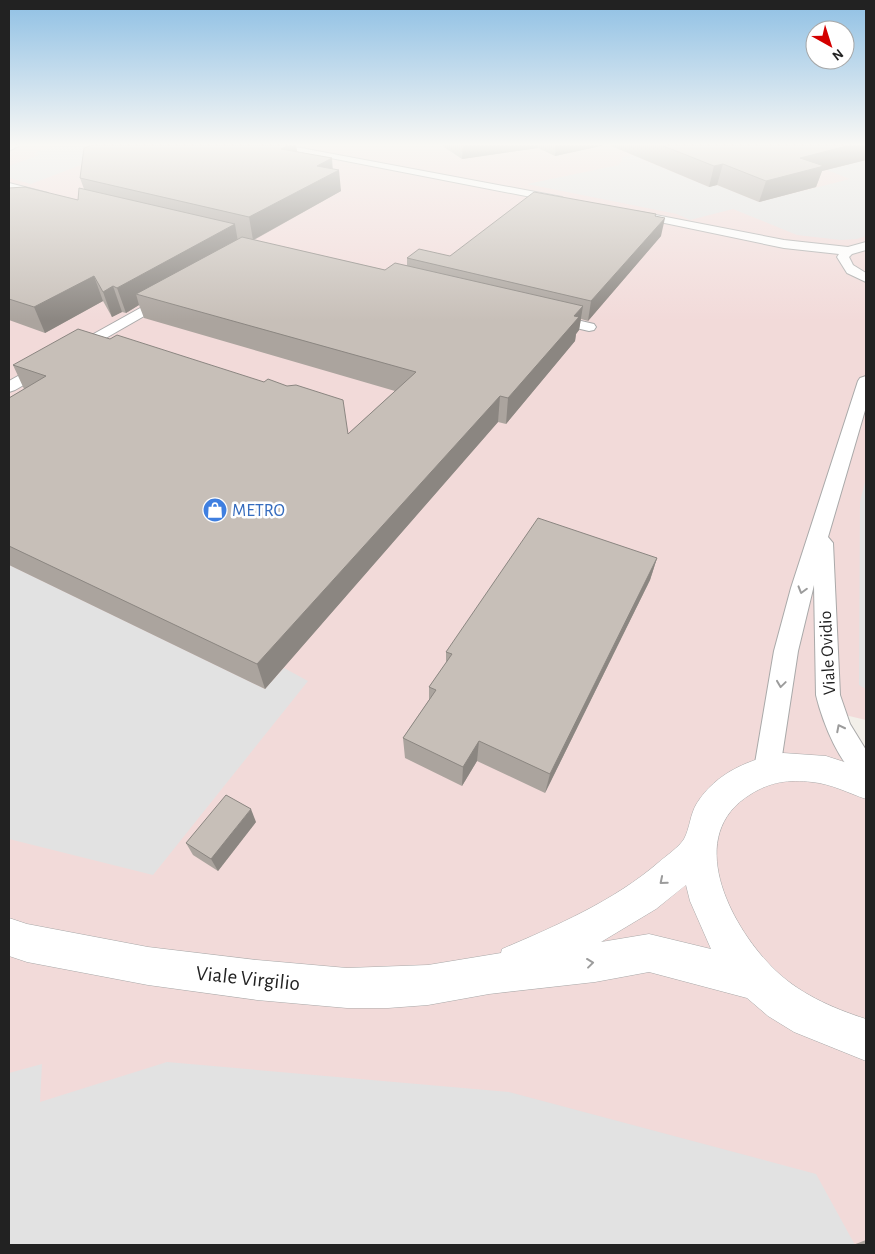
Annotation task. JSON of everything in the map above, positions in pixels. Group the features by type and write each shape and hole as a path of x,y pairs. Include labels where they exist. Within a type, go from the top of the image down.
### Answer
{"street":[{"path":"621,212 846,258 866,246"},
{"path":"846,258 852,271 866,278"},
{"path":"9,387 182,289"},
{"path":"542,316 589,327"},
{"name":"Viale Ovidio","path":"767,769 786,651 802,588 866,382"},
{"name":"Viale Ovidio","path":"822,527 828,695 832,714 856,757 866,769"},
{"path":"866,784 825,769 795,766 767,769 741,780 720,796 706,819 699,848 701,880 711,914 731,948 758,981 791,1008 828,1028 866,1040"},
{"name":"Viale Virgilio","path":"489,974 552,947 611,916 661,884 699,848"},
{"name":"Viale Virgilio","path":"9,937 27,943 148,966 257,980 347,988 388,988 428,985 489,974 595,963 650,953 758,981"}],"shaded area":[{"path":"9,204 866,204 866,720 845,715 859,743 866,749 866,1245 9,1245"},
{"path":"625,204 866,204 866,236 857,239 841,240 797,235 733,209 690,220 677,214"},
{"path":"866,478 866,689 859,685 860,502"},
{"path":"9,565 265,689 284,668 308,681 153,875 9,839"},
{"path":"167,1062 509,1092 816,1174 855,1245 9,1245 9,1073 42,1064 40,1102"}],"building":[{"path":"9,204 146,204 235,224 117,288 113,286 103,292 94,276 34,307 9,299"},
{"path":"191,204 275,204 249,217"},
{"path":"519,204 598,204 656,214 655,216 665,218 591,301 407,258 419,249 450,256"},
{"path":"242,237 385,270 395,263 583,306 574,316 579,317 508,398 500,396 257,664 9,546 9,398 46,376 13,365 78,329 110,339 117,335 264,382 268,379 287,386 296,385 343,400 348,434 416,372 136,294"},
{"path":"538,518 657,558 550,774 479,741 463,767 403,738 436,690 429,687 452,654 446,652"},
{"path":"226,795 251,809 211,859 186,843"}],"place":[{"name":"METRO","path":"215,510"}]}
